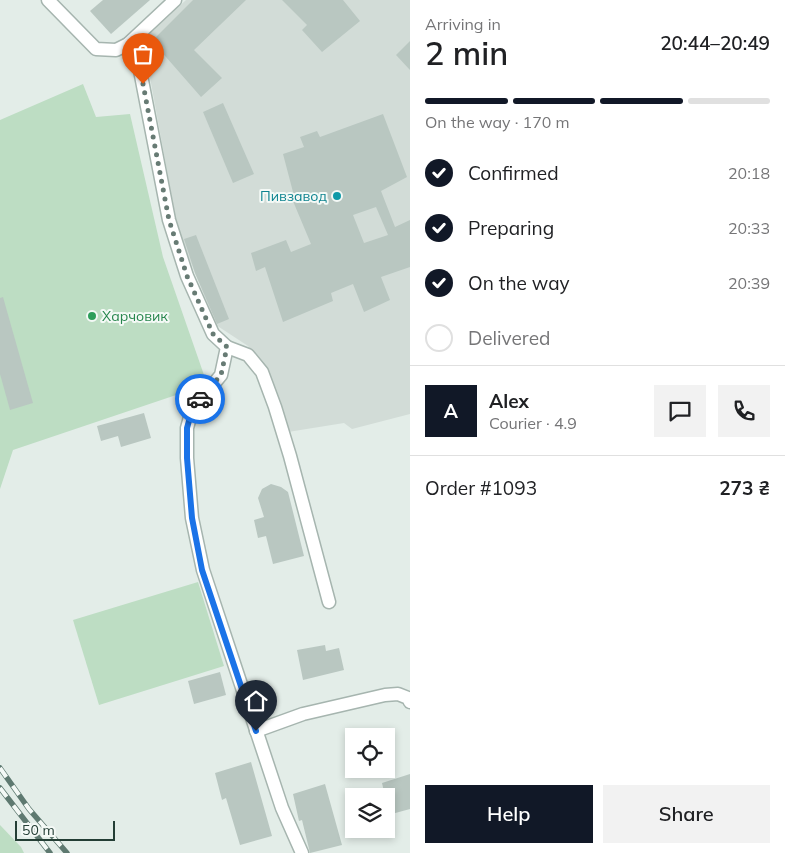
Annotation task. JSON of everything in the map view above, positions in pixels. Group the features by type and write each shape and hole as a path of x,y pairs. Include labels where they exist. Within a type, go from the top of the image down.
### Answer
{"street":[{"path":"48,0 96,49 116,50 128,44 175,0"},
{"path":"128,44 139,65 169,220 187,276 213,334 227,347 248,354 262,372 290,456 329,602"},
{"path":"227,347 221,375 192,410 187,428 192,518 202,570 282,808 302,853"},
{"path":"256,731 303,714 385,695 398,694 408,698 410,702"}],"shaded area":[{"path":"186,0 410,0 410,414 352,429 344,423 288,432 269,375 248,346 216,325 178,231 147,61 147,36"}],"green space":[{"name":"Харчовик","path":"83,84 96,117 130,114 163,257 204,375 185,392 13,450 0,489 0,120"},
{"path":"198,582 224,666 99,705 73,620"},
{"path":"0,825 21,847 24,853 0,853"}],"building":[{"path":"103,0 150,0 111,34 90,11"},
{"path":"193,0 246,0 194,50 222,78 201,97 152,41"},
{"path":"282,0 343,0 360,21 322,52 302,30 307,25"},
{"path":"410,41 410,70 396,55"},
{"path":"223,103 254,174 233,183 203,112"},
{"path":"383,114 407,177 381,191 395,227 410,220 410,267 381,277 390,300 364,312 353,284 331,293 333,301 283,322 265,267 256,271 251,253 286,240 291,252 311,244 290,194 293,192 283,154 304,147 300,137 317,131 320,137","holes":["376,207 388,235 364,243 353,215"]},
{"path":"196,235 229,319 217,324 195,273 184,239"},
{"path":"3,297 33,403 10,410 0,374 0,298"},
{"path":"144,413 151,438 121,447 118,436 101,441 97,426"},
{"path":"271,484 281,487 288,492 304,556 273,564 266,536 258,538 254,520 264,517 258,498 262,489"},
{"path":"325,645 326,651 339,648 344,670 303,680 297,650"},
{"path":"220,672 226,695 194,704 188,681"},
{"path":"251,762 272,836 240,845 226,798 222,800 215,773"},
{"path":"410,774 410,809 395,813 395,788 383,788 382,783"},
{"path":"325,784 342,845 310,853 302,820 299,821 293,794"}],"railway":[{"path":"0,768 29,809 67,853"},
{"path":"0,788 50,853"}],"way so far":[{"path":"143,84 169,220 187,276 213,334 227,347 221,375 200,399"}],"place":[{"name":"Пивзавод","path":"337,196"},
{"name":"Харчовик","path":"92,316"}],"route":[{"path":"200,399 192,410 187,428 187,458 192,518 202,570 256,731"}]}
